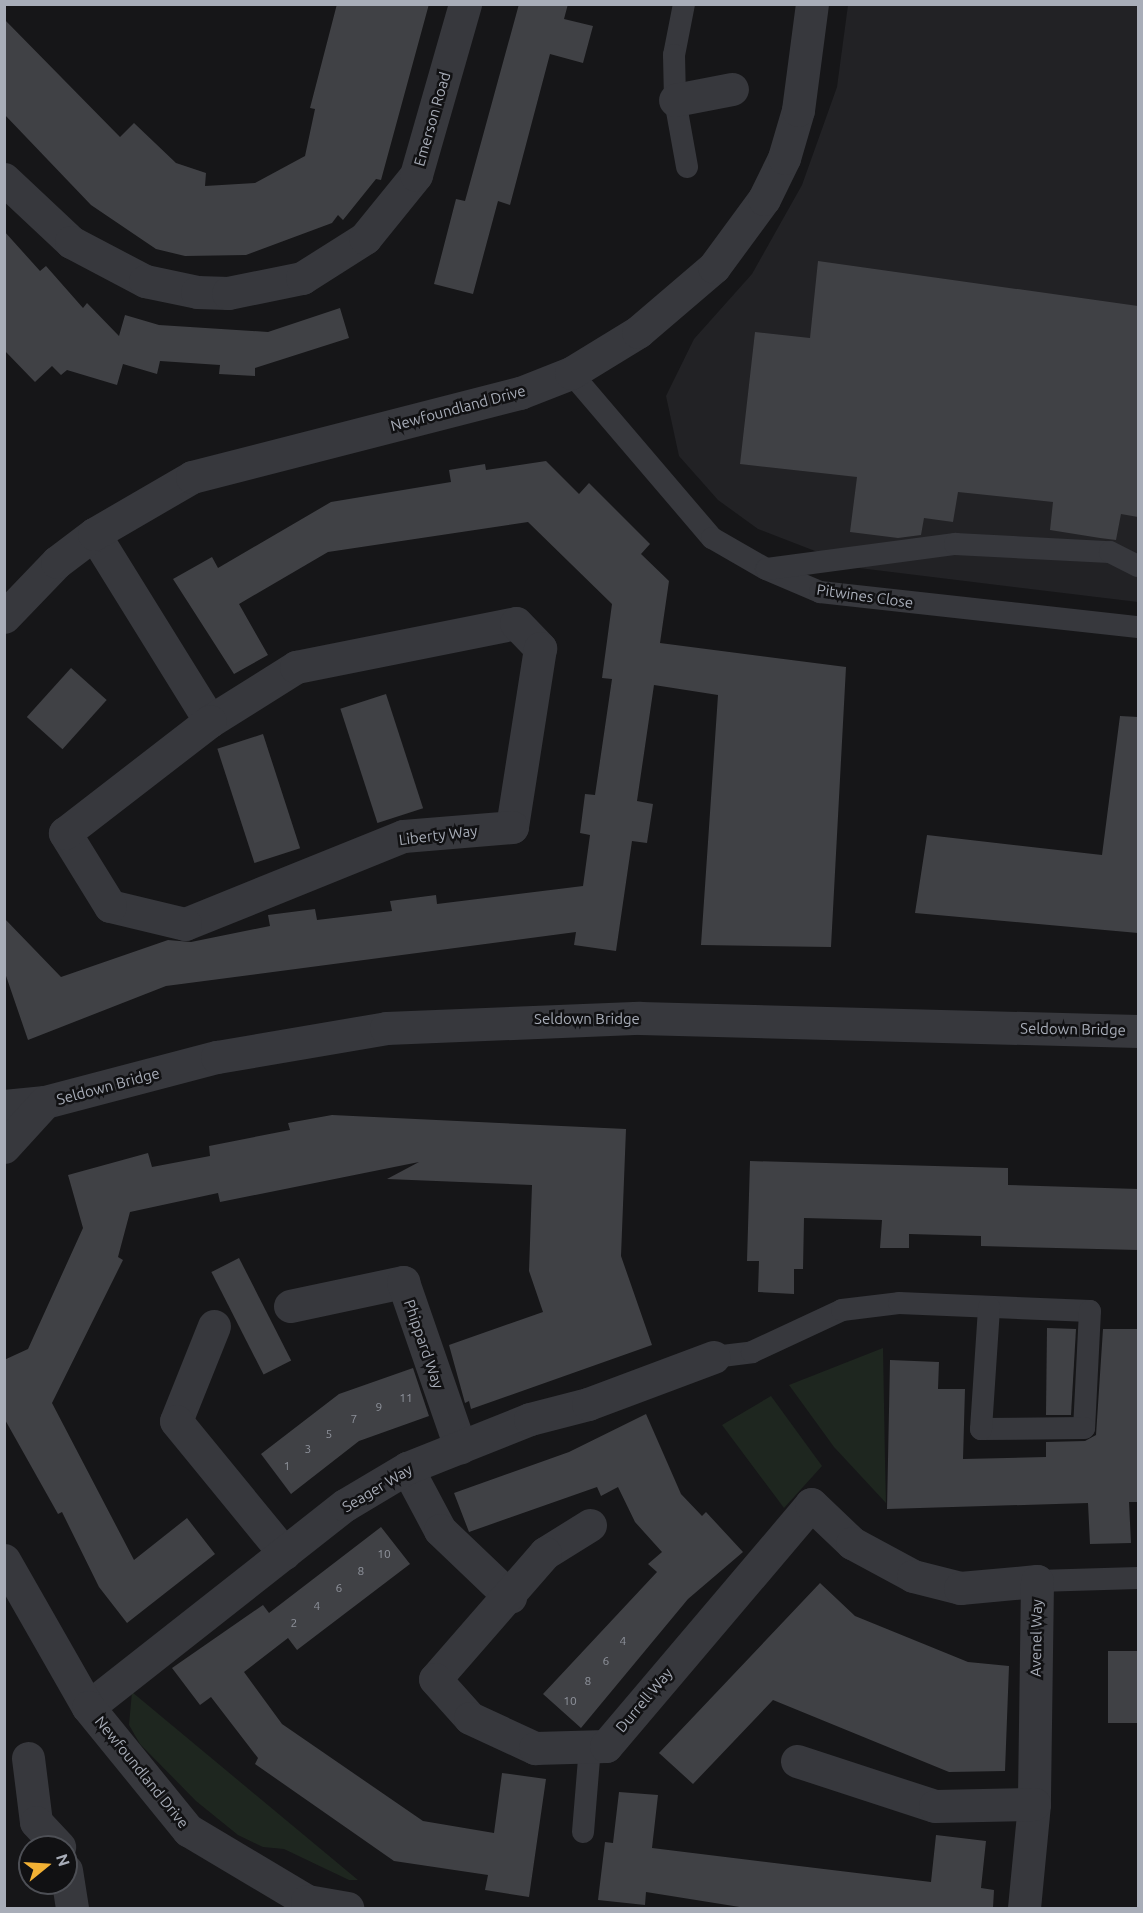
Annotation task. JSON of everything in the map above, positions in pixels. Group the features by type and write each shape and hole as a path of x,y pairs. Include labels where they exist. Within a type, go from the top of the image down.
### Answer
{"street":[{"name":"Emerson Road","path":"4,178 71,242 145,280 197,292 228,293 302,278 365,238 416,175 465,4"},
{"name":"Newfoundland Drive","path":"4,617 57,562 94,534 192,477 520,393 571,373 638,332 714,267 764,200 784,159 798,110 812,4"},
{"path":"675,100 732,89"},
{"path":"94,534 210,721"},
{"name":"Liberty Way","path":"516,623 540,648 512,827 403,836 185,924 110,906 65,833 210,721 296,667 516,623"},
{"name":"Seldown Bridge","path":"4,1106 45,1102 216,1057 386,1028 640,1018 1138,1031"},
{"name":"Seldown Bridge","path":"4,1147 45,1102"},
{"name":"Phippard Way","path":"290,1306 403,1282 460,1447"},
{"path":"214,1326 176,1421 284,1553"},
{"name":"Seager Way","path":"88,1707 345,1505 407,1468 460,1447 714,1358"},
{"path":"407,1468 440,1530 510,1597"},
{"name":"Durrell Way","path":"590,1525 545,1552 510,1597 435,1679 470,1718 535,1748 606,1746 811,1504"},
{"name":"Avenel Way","path":"811,1504 852,1543 914,1576 960,1588 1037,1581 1034,1804 1024,1908"},
{"name":"Newfoundland Drive","path":"4,1560 88,1707 189,1830 306,1905 347,1908"},
{"path":"28,1758 36,1822 48,1835"},
{"path":"797,1761 935,1806 1034,1804"}],"lane":[{"path":"684,4 674,55 675,100 687,167"},
{"name":"Pitwines Close","path":"571,373 712,538 766,569 820,592 1138,627"},
{"path":"766,569 955,544 1110,552 1138,566"},
{"path":"714,1358 752,1352 842,1310 899,1303 1090,1311 1084,1428 981,1429 989,1307"},
{"path":"1037,1581 1138,1578"},
{"path":"583,1832 590,1746"}],"shaded area":[{"path":"848,5 1138,5 1138,602 859,568 758,529 718,500 679,456 666,396 694,339 752,274 802,185 837,87"},
{"path":"883,1348 886,1503 834,1447 789,1385"},
{"path":"771,1396 822,1466 784,1508 722,1425"},
{"path":"132,1692 358,1880 349,1880 284,1849 263,1847 238,1835 196,1801 140,1744 129,1725"}],"building":[{"path":"337,4 429,4 381,180 376,179 343,220 338,215 332,223 246,255 185,256 156,249 91,205 4,114 4,19 120,137 134,123 176,163 206,173 205,186 255,183 305,156 315,109 310,108"},
{"path":"519,4 568,4 564,19 593,26 583,63 550,54 510,205 498,201 473,294 434,284 456,199 465,201"},
{"path":"4,231 40,271 46,266 83,308 87,303 119,336 125,315 159,325 268,332 340,308 349,338 255,368 255,376 219,374 220,365 160,361 157,374 123,364 117,385 67,370 61,375 52,366 35,382 4,350"},
{"path":"818,261 1138,306 1138,517 1121,514 1116,540 1100,538 1050,530 1053,502 958,492 953,522 924,518 921,535 898,538 850,532 857,477 740,464 755,332 810,338"},
{"path":"546,461 579,494 589,483 650,544 641,554 669,581 660,643 846,667 831,947 701,945 718,695 654,685 637,801 653,804 647,843 632,841 616,951 574,945 576,932 166,986 28,1040 4,970 4,918 61,977 168,940 191,942 270,926 268,915 315,909 317,920 392,911 390,901 436,895 437,904 583,886 590,835 580,833 585,794 595,795 612,679 602,678 612,604 528,522 328,552 239,604 268,655 234,674 173,579 212,557 218,568 331,502 451,482 449,470 485,464 486,470"},
{"path":"71,668 107,700 63,749 27,717"},
{"path":"386,694 423,808 377,823 340,709"},
{"path":"1120,716 1138,717 1138,933 915,913 927,835 1102,855"},
{"path":"263,734 300,848 254,863 217,749"},
{"path":"332,1115 626,1129 621,1256 652,1345 471,1409 469,1401 465,1403 449,1345 543,1312 529,1271 532,1185 387,1179 419,1162 220,1202 218,1193 130,1212 118,1257 123,1260 52,1403 134,1560 187,1518 215,1554 127,1623 99,1587 62,1512 58,1514 4,1418 4,1360 28,1349 83,1228 68,1175 148,1153 152,1167 210,1156 209,1146 290,1130 288,1123"},
{"path":"750,1161 1008,1168 1008,1185 1138,1189 1138,1250 981,1246 981,1236 909,1234 909,1248 880,1248 882,1220 804,1218 803,1269 794,1269 794,1294 758,1292 759,1261 747,1261"},
{"path":"239,1258 291,1360 264,1375 211,1272"},
{"path":"1047,1328 1076,1329 1071,1415 1046,1415"},
{"path":"1103,1329 1138,1329 1138,1502 1129,1502 1131,1543 1090,1544 1088,1503 887,1509 890,1360 939,1362 938,1389 965,1389 963,1459 1046,1457 1046,1442 1085,1441 1096,1435"},
{"path":"413,1368 429,1416 359,1441 291,1494 261,1454 339,1394"},
{"path":"646,1414 681,1494 702,1516 706,1512 743,1552 688,1599 581,1728 543,1694 657,1572 648,1564 662,1552 635,1522 618,1487 601,1496 597,1487 469,1532 454,1493 569,1452"},
{"path":"381,1527 410,1564 297,1650 288,1638 244,1672 282,1724 423,1821 494,1833 502,1773 546,1779 529,1897 485,1890 488,1875 394,1861 255,1764 258,1758 211,1697 200,1705 172,1668 263,1605 269,1613"},
{"path":"820,1583 855,1616 968,1662 1009,1666 1005,1771 949,1772 773,1700 693,1784 659,1753"},
{"path":"1108,1651 1138,1651 1138,1723 1108,1723"},
{"path":"619,1792 658,1795 652,1848 931,1882 936,1835 986,1841 981,1888 994,1890 993,1908 746,1908 646,1892 645,1905 598,1900 605,1842 613,1843"}]}
